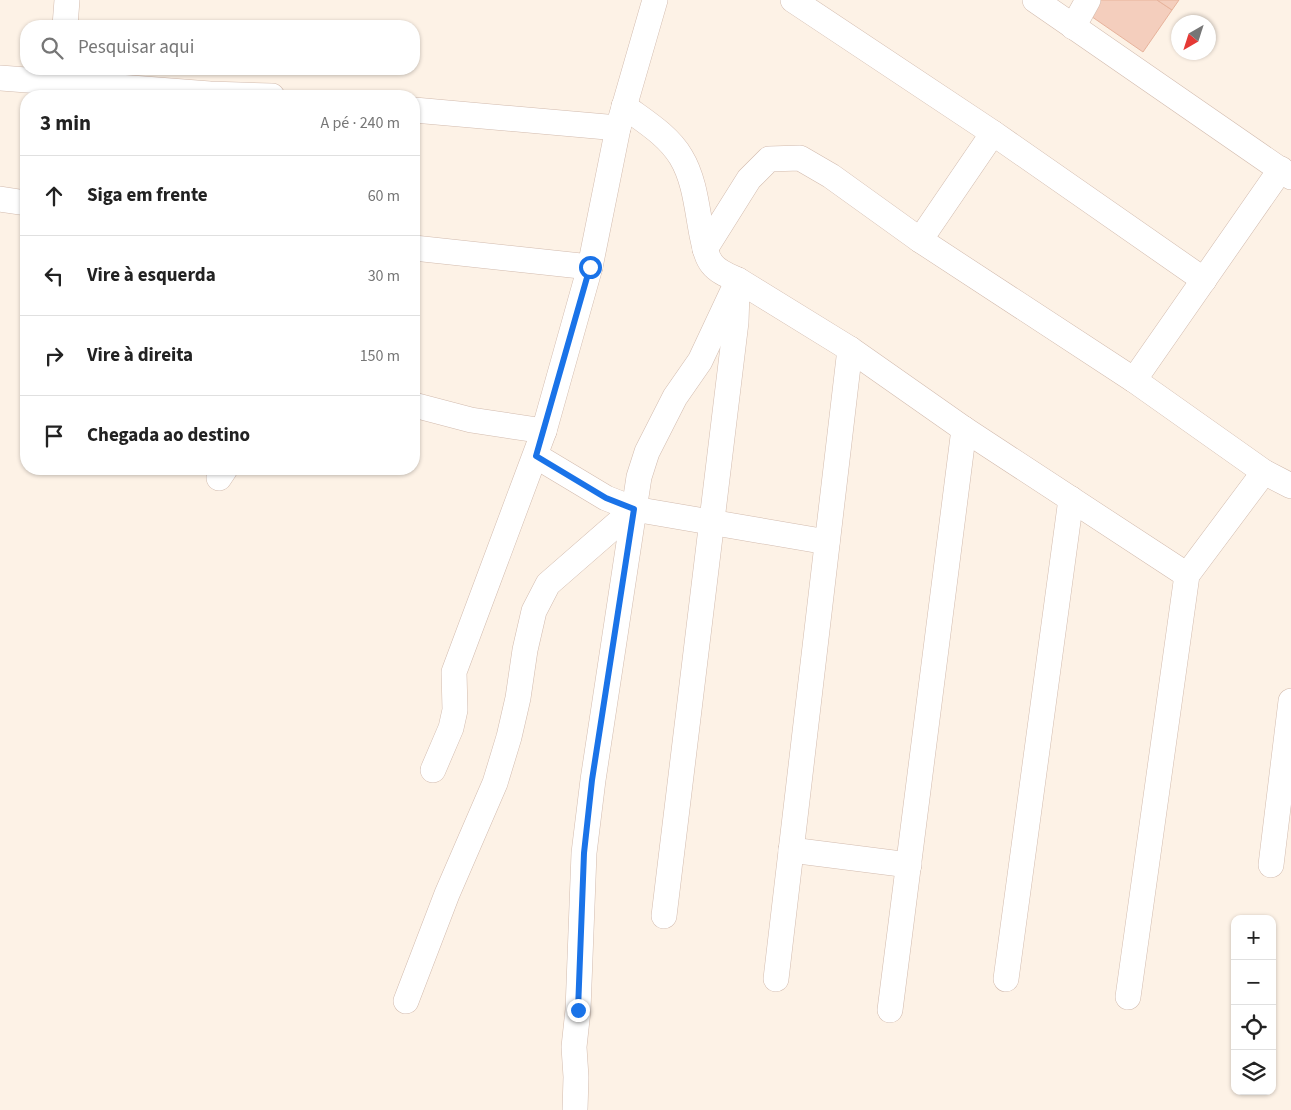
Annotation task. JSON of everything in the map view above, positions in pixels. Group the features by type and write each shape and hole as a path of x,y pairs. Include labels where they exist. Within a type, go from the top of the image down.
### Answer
{"street":[{"path":"65,20 67,0"},
{"path":"434,770 452,728 455,710 454,672 496,555 536,456 544,431 590,267 621,117 655,0"},
{"path":"793,0 993,133 1204,280"},
{"path":"1034,0 1286,173 1204,280 1134,380"},
{"path":"1072,27 1088,0"},
{"path":"0,78 62,75 179,90"},
{"path":"420,110 621,117 658,132 670,142 681,156 691,179 705,249 711,264 721,272 738,280 850,349 964,429 1187,576"},
{"path":"920,240 993,133"},
{"path":"705,249 749,179 769,159 800,158 831,176 920,240 1134,380 1264,472 1291,486"},
{"path":"0,199 20,202"},
{"path":"420,249 590,267"},
{"path":"575,1110 576,1077 574,1048 578,1010 584,853 592,780 639,476 647,452 675,397 700,361 738,280"},
{"path":"664,916 736,322 738,280"},
{"path":"776,978 850,349"},
{"path":"420,406 471,420 544,431"},
{"path":"890,1010 964,429"},
{"path":"536,456 606,498 634,509 827,542"},
{"path":"1128,997 1187,576 1264,472"},
{"path":"1006,979 1071,499"},
{"path":"406,1001 448,894 495,783 509,738 534,611 548,584 634,509"},
{"path":"1271,866 1291,701"},
{"path":"791,850 909,865"}],"building":[{"path":"1093,0 1157,0 1172,10 1143,52 1085,12"},
{"path":"1157,0 1179,0 1172,10"}],"route":[{"path":"578,1010 584,853 592,780 634,509 606,498 536,456 590,267"}]}
